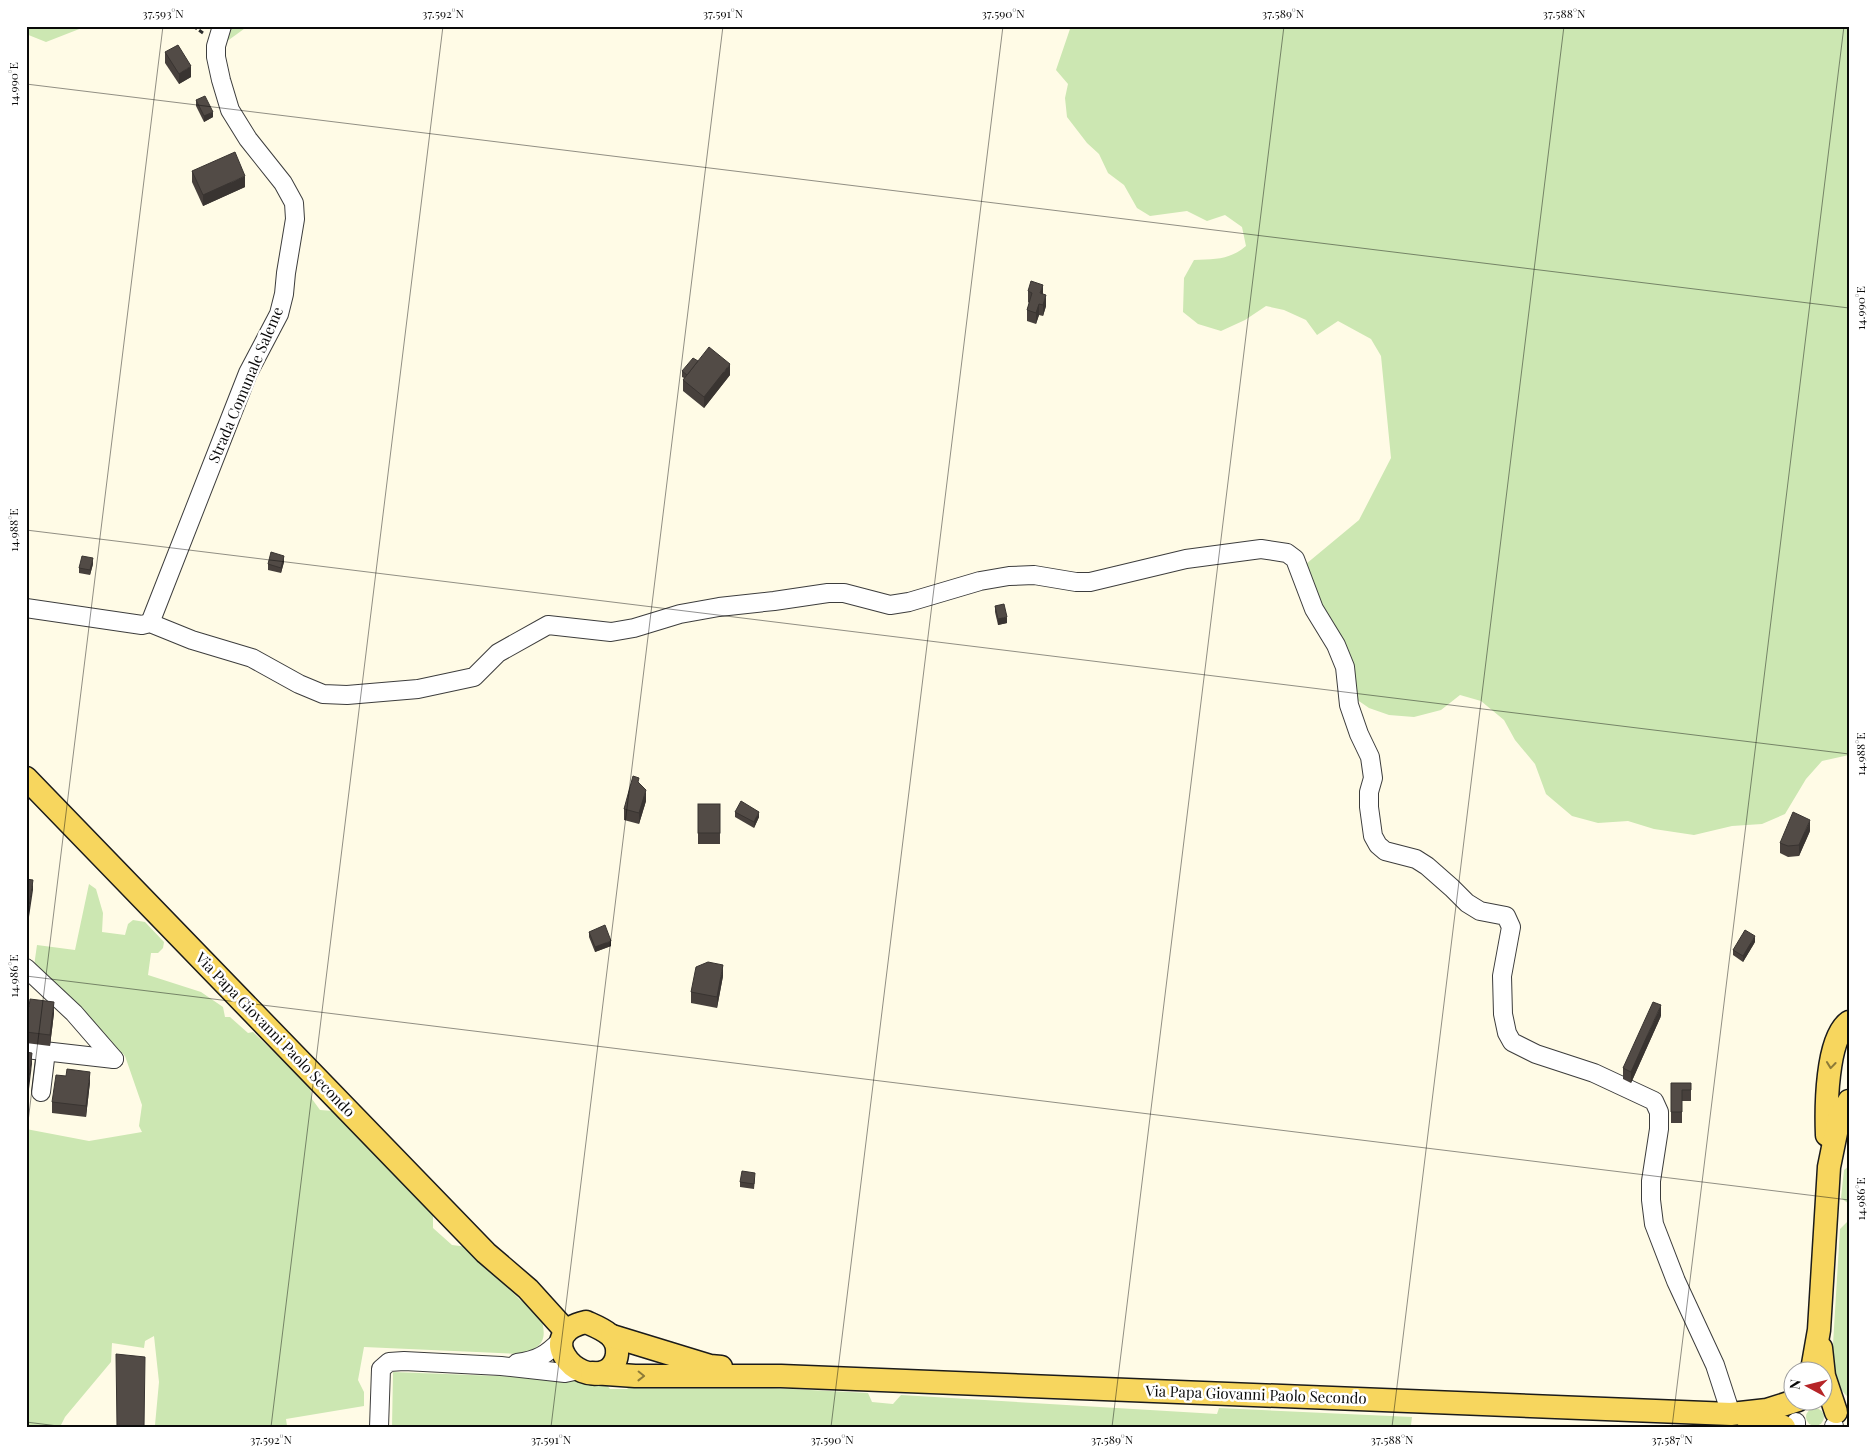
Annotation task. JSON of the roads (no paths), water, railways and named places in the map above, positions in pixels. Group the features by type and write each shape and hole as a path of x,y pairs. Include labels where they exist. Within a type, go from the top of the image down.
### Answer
{"main road":[{"name":"Via Papa Giovanni Paolo Secondo","path":"26,778 486,1253 528,1289 571,1331"},
{"path":"1814,1360 1819,1330 1829,1167 1827,1121 1832,1052 1840,1030 1849,1022"},
{"path":"1829,1167 1839,1118 1849,1102"},
{"path":"598,1327 612,1336 710,1366 781,1376 635,1376 586,1371 567,1360 562,1350 571,1331 598,1327"},
{"path":"1819,1330 1824,1376 1832,1418"},
{"path":"586,1371 604,1372 614,1365 618,1356 612,1336"},
{"name":"Via Papa Giovanni Paolo Secondo","path":"781,1376 1731,1414"},
{"path":"1731,1414 1767,1410 1797,1414"},
{"path":"1731,1414 1768,1421 1797,1414"}],"street":[{"name":"Strada Comunale Saleme","path":"150,623 248,373 279,314 284,294 295,219 294,203 283,183 248,139 230,110 216,57 220,32"},
{"path":"26,608 142,625 150,623 192,640 252,658 298,684 323,694 347,695 418,689 474,677 498,653 548,625 611,632 634,628 690,612 828,593 844,593 890,605 909,602 980,581 1009,576 1034,575 1076,582 1090,582 1186,559 1262,549 1287,552 1295,559 1314,609 1336,645 1345,667 1349,705 1359,734 1370,757 1373,778 1369,792 1369,807 1373,836 1378,845 1386,851 1416,859 1427,866 1467,904 1480,911 1506,916 1511,927 1502,976 1503,1014 1512,1042 1536,1054 1594,1073 1654,1102 1658,1112 1659,1129 1650,1200 1654,1224 1676,1281 1716,1365 1731,1414"},
{"path":"26,1049 114,1059 74,1013 27,970"},
{"path":"41,1092 46,1051"},
{"path":"501,1366 532,1361 547,1354 571,1331"},
{"path":"379,1427 381,1369 389,1362 404,1361 501,1366 565,1373 586,1371"}]}
